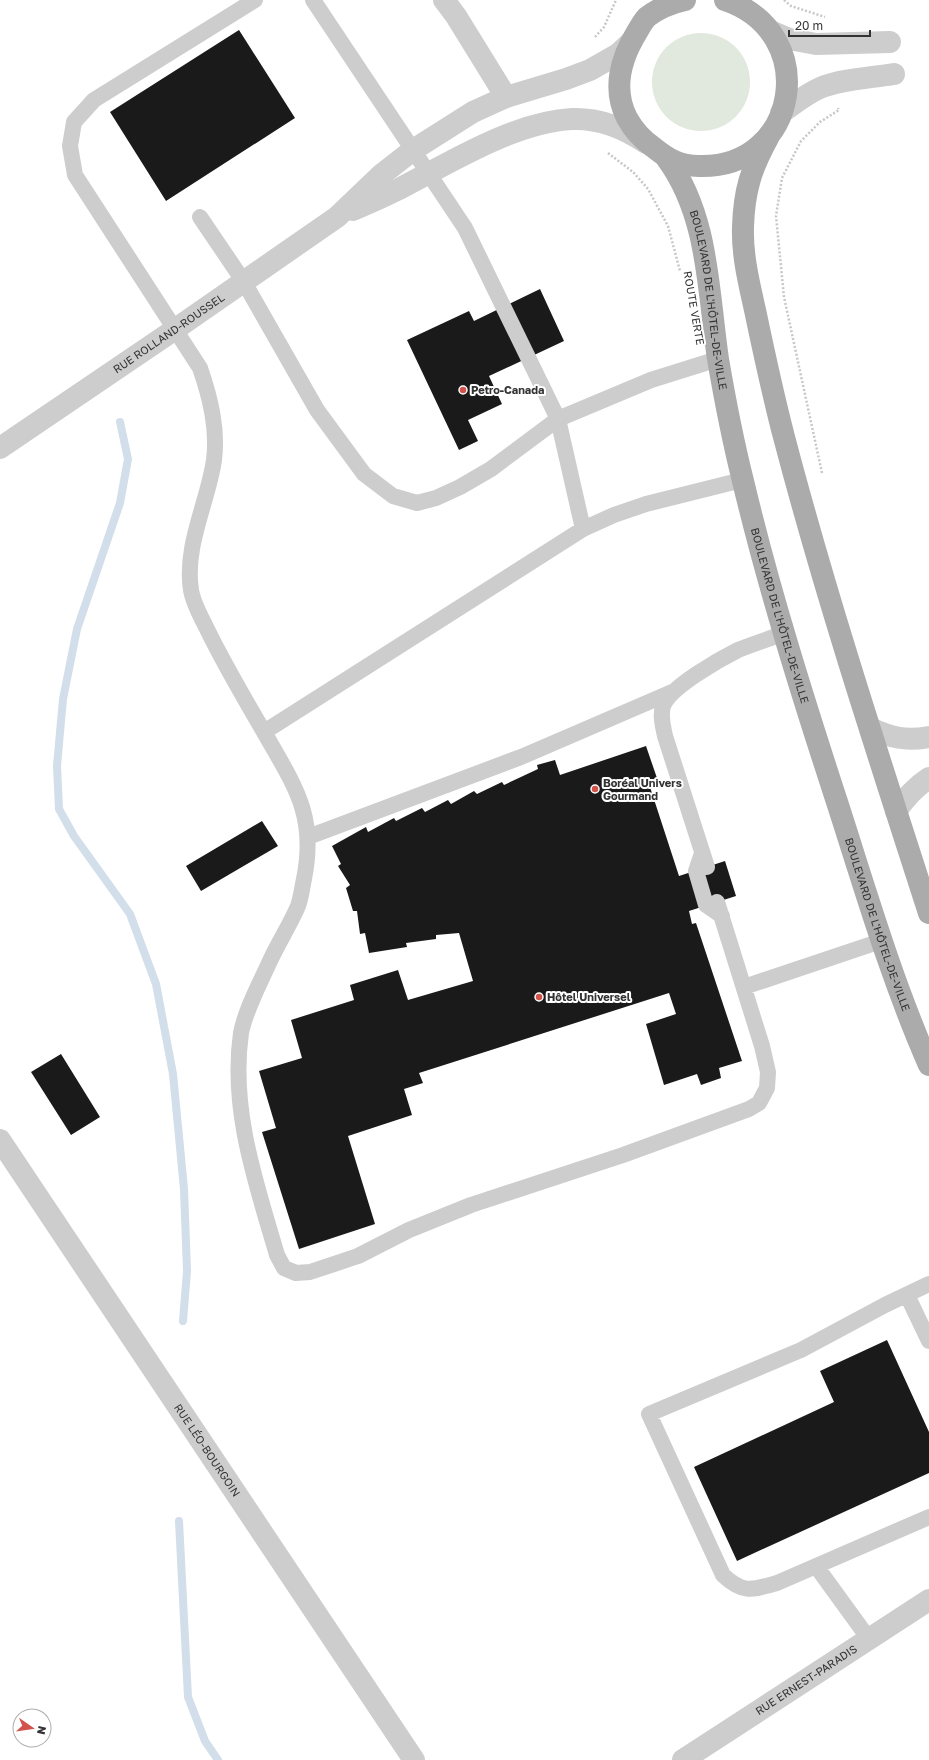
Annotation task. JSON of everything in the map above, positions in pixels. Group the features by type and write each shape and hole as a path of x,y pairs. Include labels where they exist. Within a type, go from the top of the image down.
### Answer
{"main road":[{"path":"685,0 648,9 625,54 619,86 622,104 627,118 648,144 667,159 685,165 699,166 728,163 754,152 768,138"},
{"path":"725,0 744,6 770,31 780,46 788,74 787,89 781,113 750,173 744,206 744,252 773,397 794,475 870,728 929,913"},
{"name":"BOULEVARD DE L'HÔTEL-DE-VILLE","path":"667,159 675,170 683,186 699,231 710,296 718,359 742,480 784,633 881,941 901,996 929,1065"}],"street":[{"path":"444,0 456,16 506,97"},
{"path":"770,31 789,39 816,44 890,42"},
{"path":"337,217 381,175 413,150 473,112 506,97 566,79 590,70 618,54 631,42"},
{"path":"781,113 810,93 826,86 894,74"},
{"path":"337,217 394,191 458,157 504,137 541,124 572,119 607,123 633,134 648,144"},
{"name":"RUE ROLLAND-ROUSSEL","path":"0,448 337,217"},
{"path":"870,728 890,737 906,739 929,737"},
{"path":"896,811 908,795 929,778"},
{"name":"RUE LÉO-BOURGOIN","path":"0,1140 414,1760"},
{"name":"RUE ERNEST-PARADIS","path":"683,1760 929,1600"}],"lane":[{"path":"255,0 94,100 74,122 70,146 75,175 200,368 209,393 214,424 214,458 190,564 191,591 199,613 219,654 296,788 304,810 308,837 306,870 298,905 254,996 242,1031 238,1068 239,1100 246,1145 266,1217 278,1255 284,1268 296,1273 310,1272 358,1256 409,1230 471,1205 623,1155 749,1109 760,1103 767,1088 768,1072 720,909 706,905 696,871 704,860 665,736 661,717 664,705 672,692"},
{"path":"313,0 465,228 558,419 583,529"},
{"path":"200,217 244,282 317,410 364,474 393,496 417,503 436,498 454,490 490,469 558,419 651,380 718,359"},
{"path":"264,732 583,529 614,515 654,502 742,480"},
{"path":"308,837 521,757 672,692 704,670 737,651 784,633"},
{"path":"744,987 881,941"},
{"path":"929,1284 801,1350 649,1414 723,1575 734,1586 751,1590 777,1583 929,1517"},
{"path":"907,1295 929,1341"},
{"path":"816,1566 869,1640"}],"path":[{"path":"592,40 604,27 616,0"},
{"path":"784,0 791,6 829,18"},
{"path":"821,468 784,297 776,216 782,178 801,141 820,122 839,110"},
{"name":"ROUTE VERTE","path":"608,152 633,172 648,189 668,226 681,275"}],"shaded area":[{"path":"701,33 720,36 736,47 747,63 750,82 747,101 736,117 720,128 701,131 682,128 666,117 655,101 652,82 655,63 666,47 682,36"}],"building":[{"path":"239,30 295,118 166,201 110,112"},
{"name":"Petro-Canada","path":"540,289 564,341 489,376 502,404 468,420 478,441 459,450 407,340 469,311 474,321"},
{"name":"Hôtel Universel","path":"646,746 658,781 649,784 679,876 725,861 736,896 689,911 692,924 696,923 742,1061 719,1068 721,1078 701,1085 697,1074 664,1085 646,1024 676,1014 669,993 419,1073 423,1083 404,1089 412,1115 348,1136 375,1224 299,1249 262,1132 276,1128 259,1071 302,1058 291,1020 354,1000 350,985 398,970 408,1000 473,981 459,933 436,935 436,939 406,943 407,947 369,953 365,933 360,934 357,911 353,911 346,888 350,885 338,866 341,864 332,846 366,827 368,832 394,818 396,821 422,808 425,812 448,800 451,804 474,791 477,794 502,782 504,785 538,769 537,765 555,760 560,775"},
{"path":"262,821 278,846 201,891 186,866"},
{"path":"61,1054 100,1117 71,1135 31,1072"},
{"path":"887,1340 929,1432 929,1473 737,1561 694,1467 834,1402 820,1371"}],"waterway":[{"path":"120,422 128,459 120,503 77,629 63,699 57,766 59,809 74,836 130,914 156,984 173,1074 184,1189 187,1271 183,1321"},
{"path":"179,1521 188,1697 205,1741 218,1760"}],"place":[{"name":"Petro-Canada","path":"463,390"},
{"name":"Boréal Univers Gourmand","path":"595,789"},
{"name":"Hôtel Universel","path":"539,997"}]}
